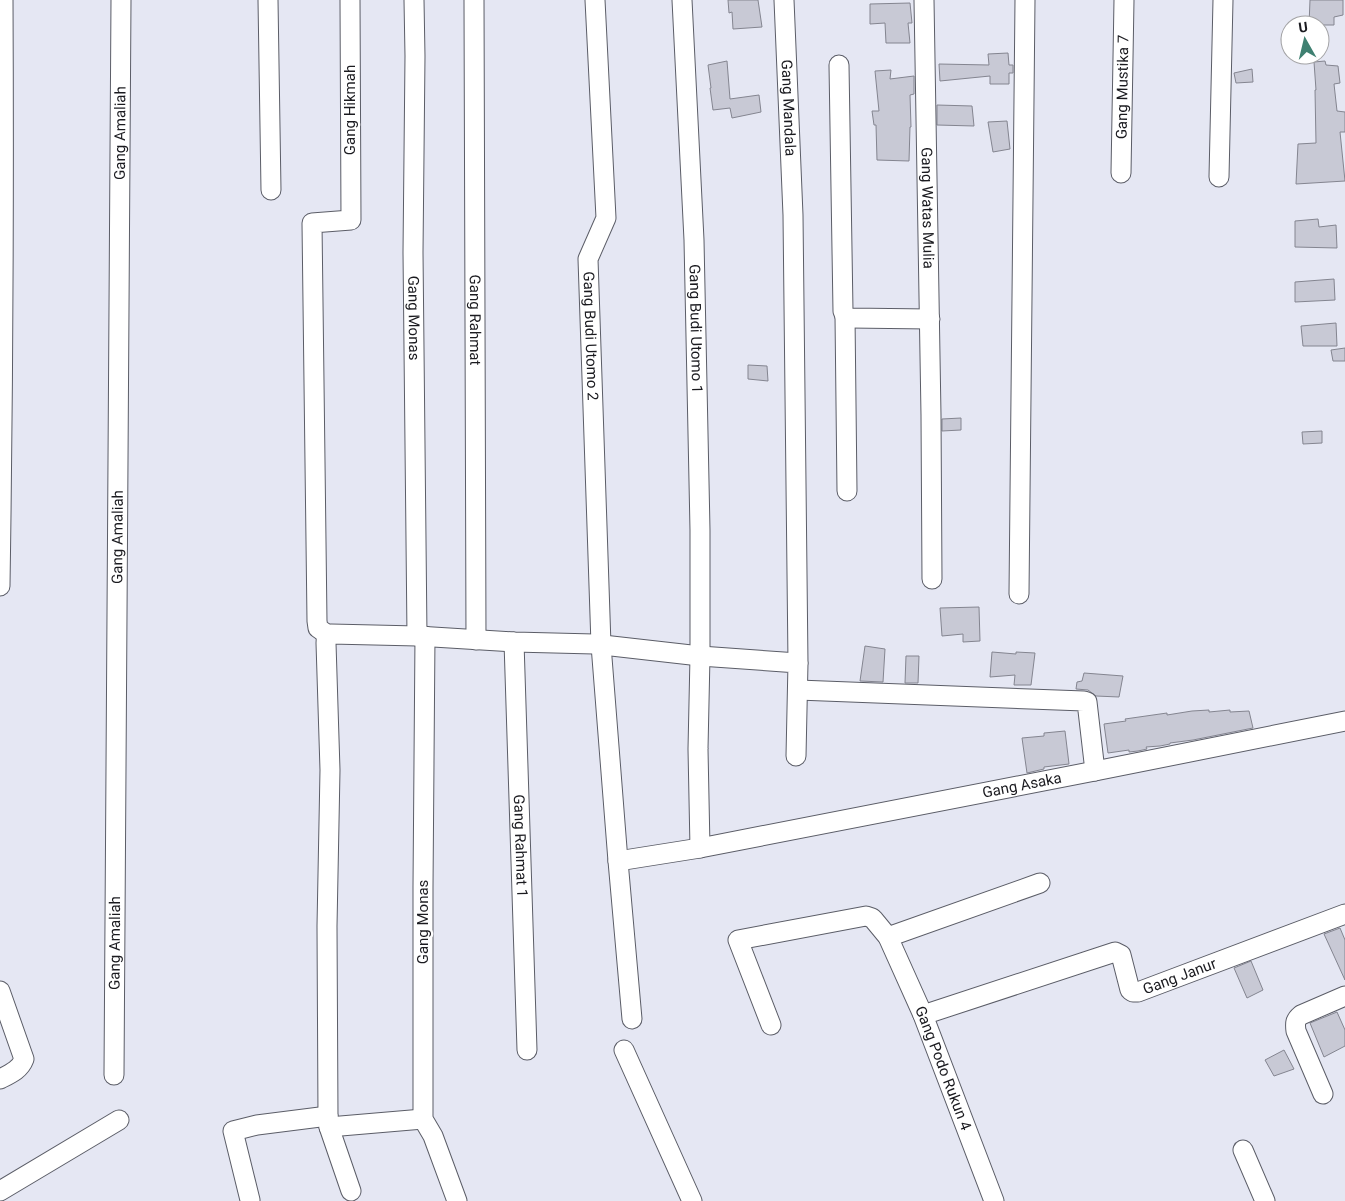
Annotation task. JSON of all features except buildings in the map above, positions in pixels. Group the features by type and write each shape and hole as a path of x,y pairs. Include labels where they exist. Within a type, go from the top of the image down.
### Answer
{"street":[{"path":"0,586 3,384 3,0"},
{"name":"Gang Amaliah","path":"114,1075 121,0"},
{"path":"268,0 271,190"},
{"name":"Gang Hikmah","path":"328,635 318,628 317,621 312,223 351,220 350,0"},
{"name":"Gang Monas","path":"414,0 413,252 421,636 423,1119 433,1136 457,1201"},
{"name":"Gang Rahmat","path":"474,0 476,640"},
{"name":"Gang Budi Utomo 2","path":"595,0 606,218 588,260 601,645 632,1019"},
{"name":"Gang Budi Utomo 1","path":"682,0 694,240 700,520 698,749 700,848"},
{"name":"Gang Mandala","path":"784,0 793,215 798,663 796,756"},
{"name":"Gang Watas Mulia","path":"924,0 930,319 932,579"},
{"path":"1019,594 1024,0"},
{"name":"Gang Mustika 7","path":"1121,173 1124,0"},
{"path":"1219,177 1223,0"},
{"path":"839,65 843,311 845,316 846,491"},
{"path":"845,316 849,318 930,319"},
{"path":"351,1191 328,1122 327,926 330,770 326,637 331,634 369,634 601,645 700,656 798,663"},
{"name":"Gang Rahmat 1","path":"514,642 527,1050"},
{"path":"798,690 1084,701 1086,702 1096,771"},
{"name":"Gang Asaka","path":"618,862 700,848 1345,721"},
{"path":"888,938 1040,883"},
{"name":"Gang Janur","path":"923,1015 1115,952 1121,955 1130,990 1138,992 1345,914"},
{"name":"Gang Podo Rukun 4","path":"771,1024 738,940 866,916 872,918 888,938 923,1015 994,1201"},
{"path":"0,991 24,1059 22,1065 17,1070 0,1079"},
{"path":"1323,1094 1296,1031 1295,1024 1297,1018 1301,1015 1345,996"},
{"path":"624,1050 692,1201"},
{"path":"250,1200 233,1131 257,1125 423,1119"},
{"path":"0,1191 119,1120"},
{"path":"1243,1150 1264,1201"}]}
